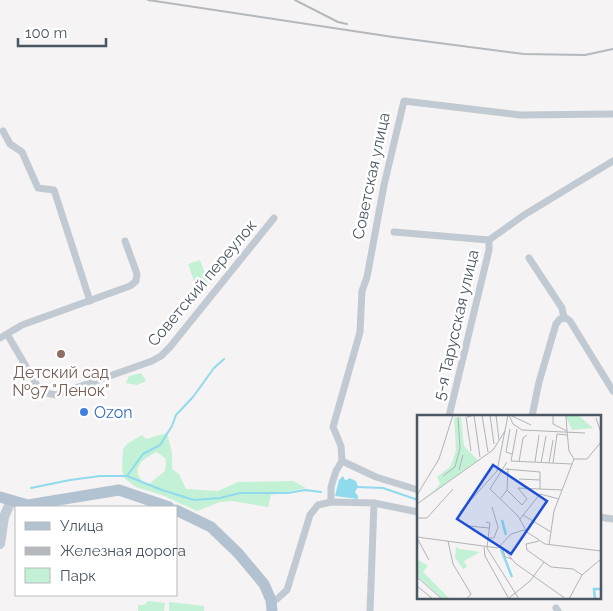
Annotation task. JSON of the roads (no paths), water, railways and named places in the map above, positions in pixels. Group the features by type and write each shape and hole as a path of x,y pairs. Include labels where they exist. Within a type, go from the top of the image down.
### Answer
{"main road":[{"path":"0,496 11,501 28,504 118,490 166,506"},
{"path":"178,511 195,518 217,532 264,584 272,605"}],"street":[{"name":"Советская улица","path":"342,461 341,446 333,427 360,332 362,290 367,277 384,184 404,101 520,115 613,114"},
{"path":"3,131 10,144 22,152 38,188 54,190 90,301"},
{"path":"394,232 489,240 524,215 613,161"},
{"name":"Советский переулок","path":"7,334 41,392 46,394 56,394 71,390 152,361 170,347 274,218"},
{"name":"5-я Тарусская улица","path":"449,415 489,240"},
{"path":"0,338 22,325 130,286 136,281 137,274 125,241"},
{"path":"529,258 562,308 564,318"},
{"path":"564,318 570,321 613,391"},
{"path":"532,415 539,382 556,324 560,319 564,318"},
{"path":"331,502 331,487 336,471 342,461 376,477 417,490"},
{"path":"0,544 2,519 11,501"},
{"path":"272,605 287,590 310,515 318,505 331,502 374,503 417,512"},
{"path":"370,611 374,503"},
{"path":"600,517 613,519"}],"water":[{"path":"343,476 345,480 349,478 356,481 358,487 355,492 358,499 335,496 339,480"}],"waterway":[{"path":"127,476 143,454 160,445 172,426 176,415 193,397 214,368 224,359"},
{"path":"31,488 100,476 127,476 194,500 220,498 240,493 288,493 305,490 321,492"},
{"path":"357,487 383,488 417,500"}],"railway":[{"path":"148,0 393,37 524,54 585,55 613,49"},
{"path":"295,0 338,22 347,24"}],"place":[{"name":"Детский сад №97 \"Ленок\"","path":"61,354"},
{"name":"Ozon","path":"84,412"}]}
